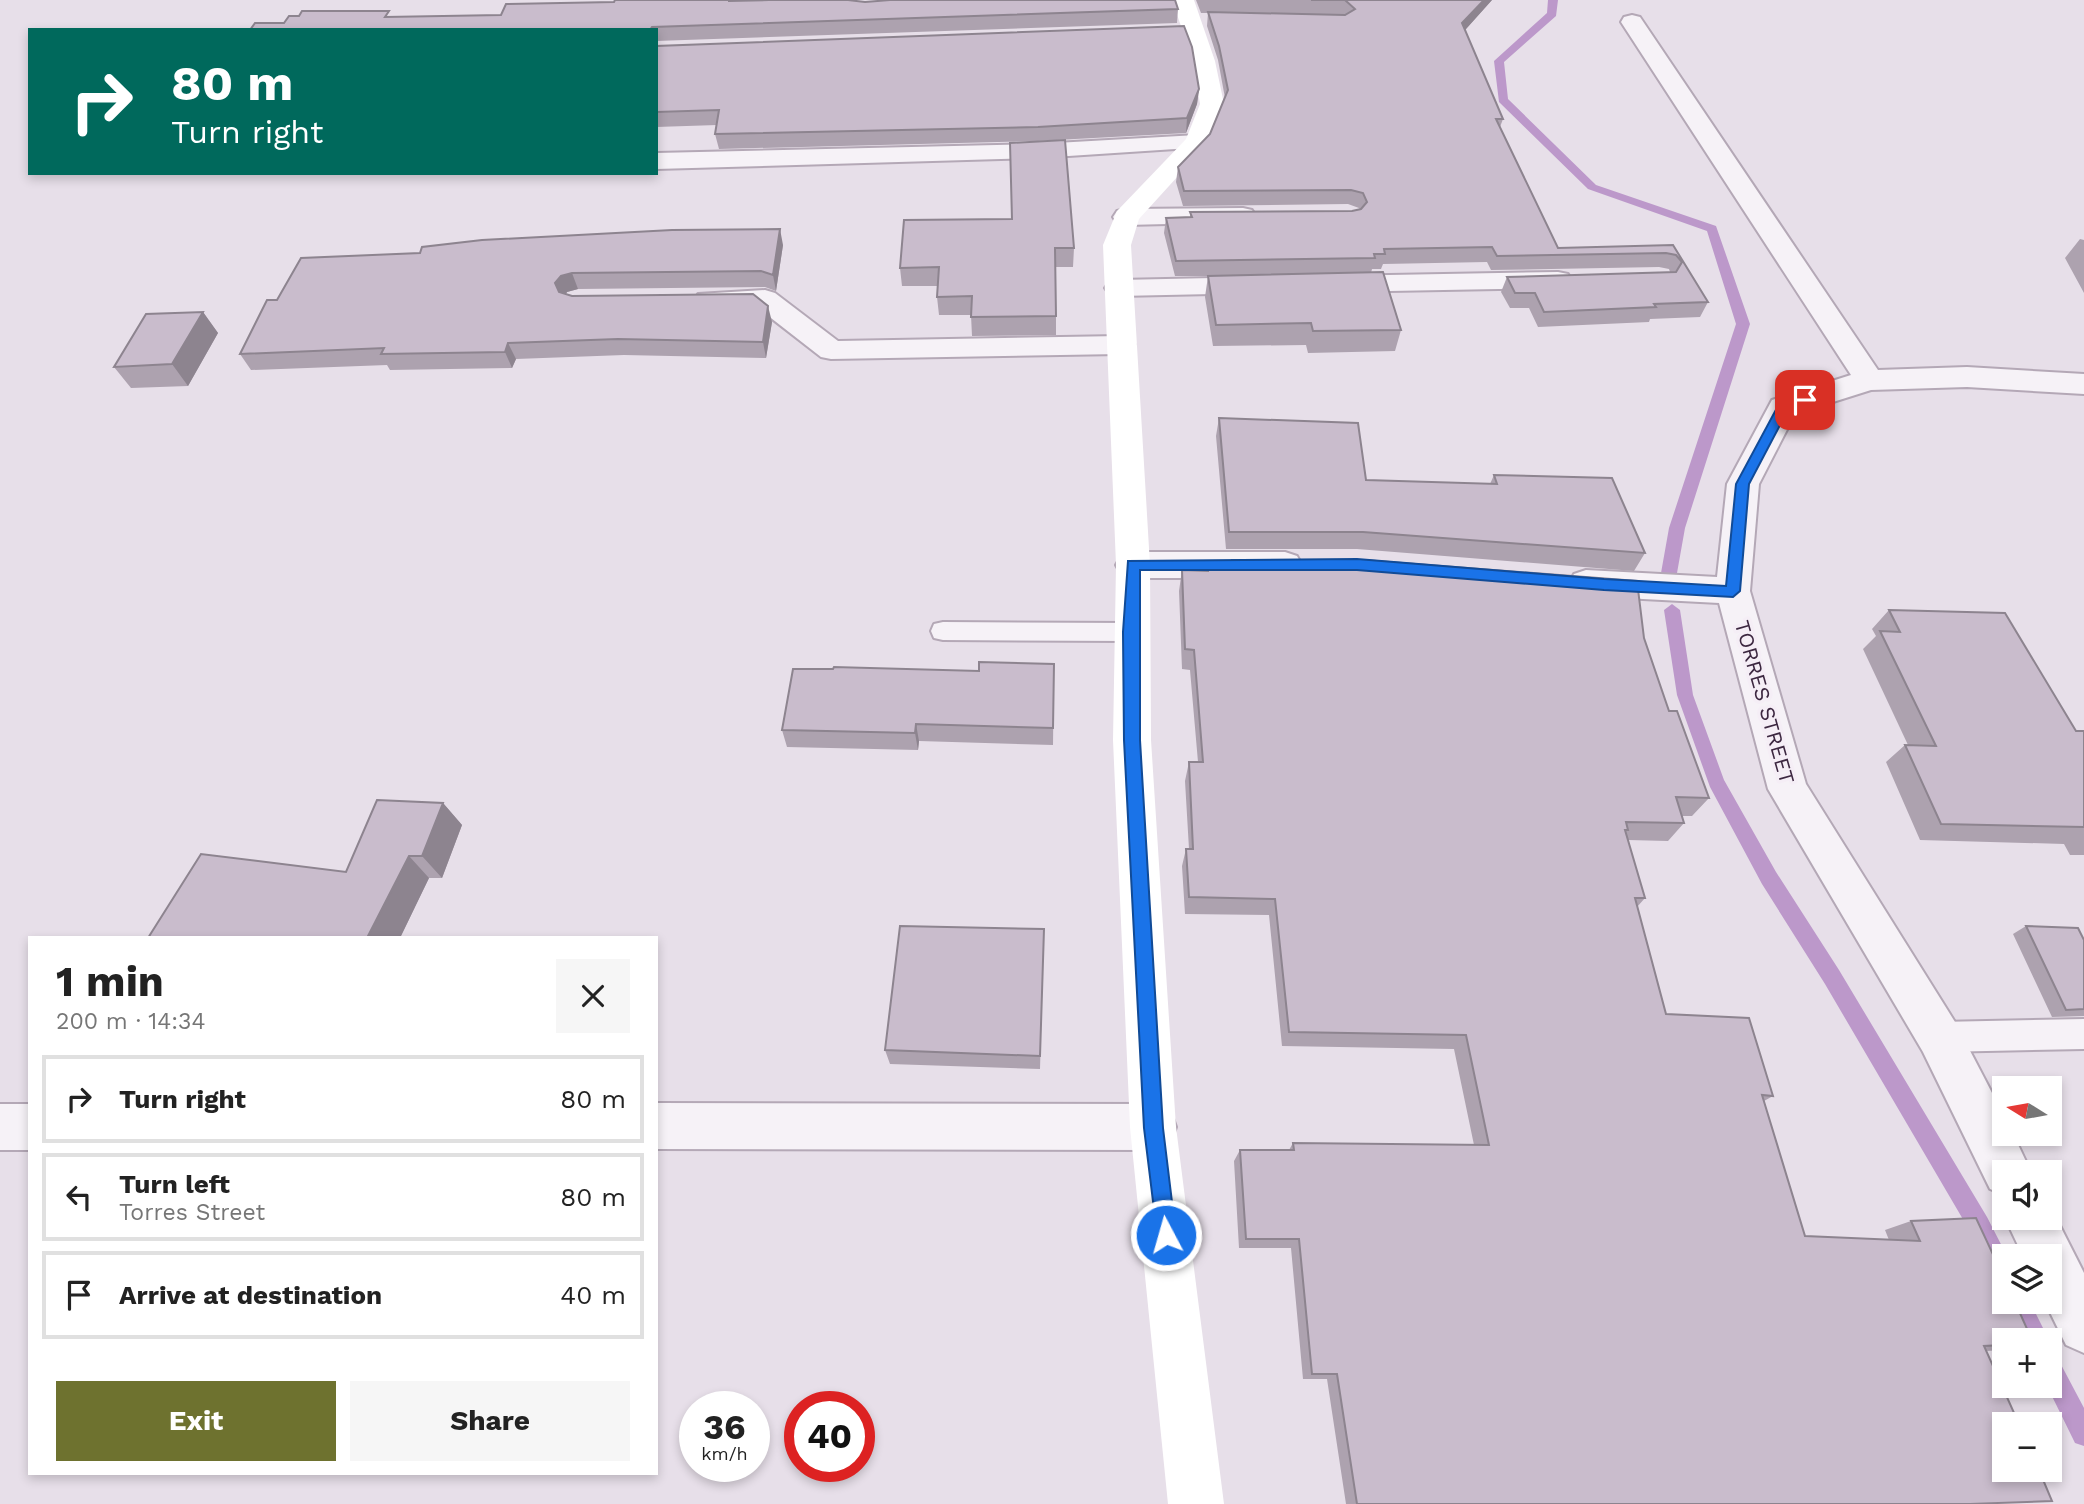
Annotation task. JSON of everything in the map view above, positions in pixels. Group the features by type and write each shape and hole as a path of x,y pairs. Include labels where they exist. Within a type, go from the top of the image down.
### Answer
{"street":[{"path":"1188,21 1212,104 1197,142 1126,217 1117,245 1133,565 1132,740 1153,1128 1196,1504"},
{"path":"1632,22 1869,380"},
{"path":"658,161 1038,151 1197,142"},
{"path":"1126,217 1265,215"},
{"path":"1119,288 1589,279"},
{"path":"685,300 765,299 831,350 1120,345"},
{"name":"TORRES STREET","path":"2001,1160 1939,1037 1788,789 1733,591 1743,484 1783,407 1869,380 1967,377 2084,384"},
{"path":"1133,565 1315,565"},
{"path":"1552,580 1733,591"},
{"path":"658,1126 1153,1128"},
{"path":"0,1127 28,1127"},
{"path":"2062,1283 2084,1327"}],"lane":[{"path":"943,631 1131,632"},
{"path":"1939,1037 2084,1034"}],"building":[{"path":"1175,0 1178,9 651,28 251,28 255,23 284,23 289,16 299,16 302,11 389,11 385,17 501,15 506,4"},
{"path":"1345,0 1484,0 1462,23 1503,119 1496,119 1558,248 1673,245 1708,302 1544,312 1535,293 1515,293 1507,277 1676,272 1682,262 1676,255 1666,253 1497,256 1492,247 1384,249 1385,254 1374,254 1375,258 1176,261 1166,218 1192,217 1190,212 1352,211 1361,209 1367,202 1363,193 1351,190 1184,191 1178,167 1210,134 1228,90 1219,46 1208,12 1345,15 1355,9"},
{"path":"1184,26 1192,47 1199,89 1187,118 1038,127 715,134 719,110 658,112 658,46"},
{"path":"1065,140 1074,248 1055,248 1056,316 971,317 972,296 937,297 939,267 900,268 904,220 1012,219 1010,143"},
{"path":"780,229 773,275 761,271 572,273 561,276 555,283 559,292 572,296 753,294 768,306 763,342 618,339 508,343 505,352 381,354 384,348 240,354 267,300 277,300 301,258 420,253 422,247 482,240 672,230"},
{"path":"1383,272 1401,330 1313,331 1311,323 1216,325 1208,276"},
{"path":"203,312 172,364 114,367 146,314"},
{"path":"1219,418 1358,423 1366,480 1497,484 1494,475 1612,478 1645,553 1363,532 1229,532"},
{"path":"1232,560 1364,560 1637,581 1644,638 1669,711 1677,711 1709,798 1676,797 1684,823 1626,822 1628,830 1625,830 1645,898 1635,898 1666,1014 1749,1018 1773,1096 1762,1095 1805,1236 1920,1241 1911,1221 1976,1218 1992,1252 1992,1314 2020,1314 2027,1328 1992,1328 1992,1346 1984,1346 1992,1364 1992,1398 2007,1398 2014,1412 1992,1412 1992,1482 2044,1482 2052,1501 1970,1504 1357,1504 1337,1374 1312,1374 1299,1239 1246,1239 1240,1150 1294,1150 1293,1143 1489,1145 1466,1035 1289,1032 1275,899 1189,897 1186,849 1193,849 1189,762 1203,762 1194,650 1185,649 1182,570 1233,568"},
{"path":"1889,610 2005,613 2076,731 2084,731 2084,827 1941,824 1905,745 1936,746 1880,631 1900,632"},
{"path":"979,662 1054,664 1053,728 916,724 915,733 782,730 793,669 834,667 979,671"},
{"path":"377,800 443,803 422,856 409,856 368,936 149,936 201,854 346,872"},
{"path":"900,926 1044,929 1040,1056 885,1050"},
{"path":"2026,926 2078,928 2084,940 2084,1009 2066,1010"}],"waterway":[{"path":"1553,0 1552,14 1499,61 1503,100 1592,187 1712,229 1743,324 1677,528 1669,573"},
{"path":"1672,610 1685,695 1716,782 1769,878 1832,977 1992,1251"},
{"path":"2024,1314 2031,1328"},
{"path":"2062,1391 2084,1434"}],"route":[{"path":"1166,1235 1153,1128 1132,740 1133,565 1357,565 1604,585 1733,591 1743,484 1783,407 1805,400"}]}
